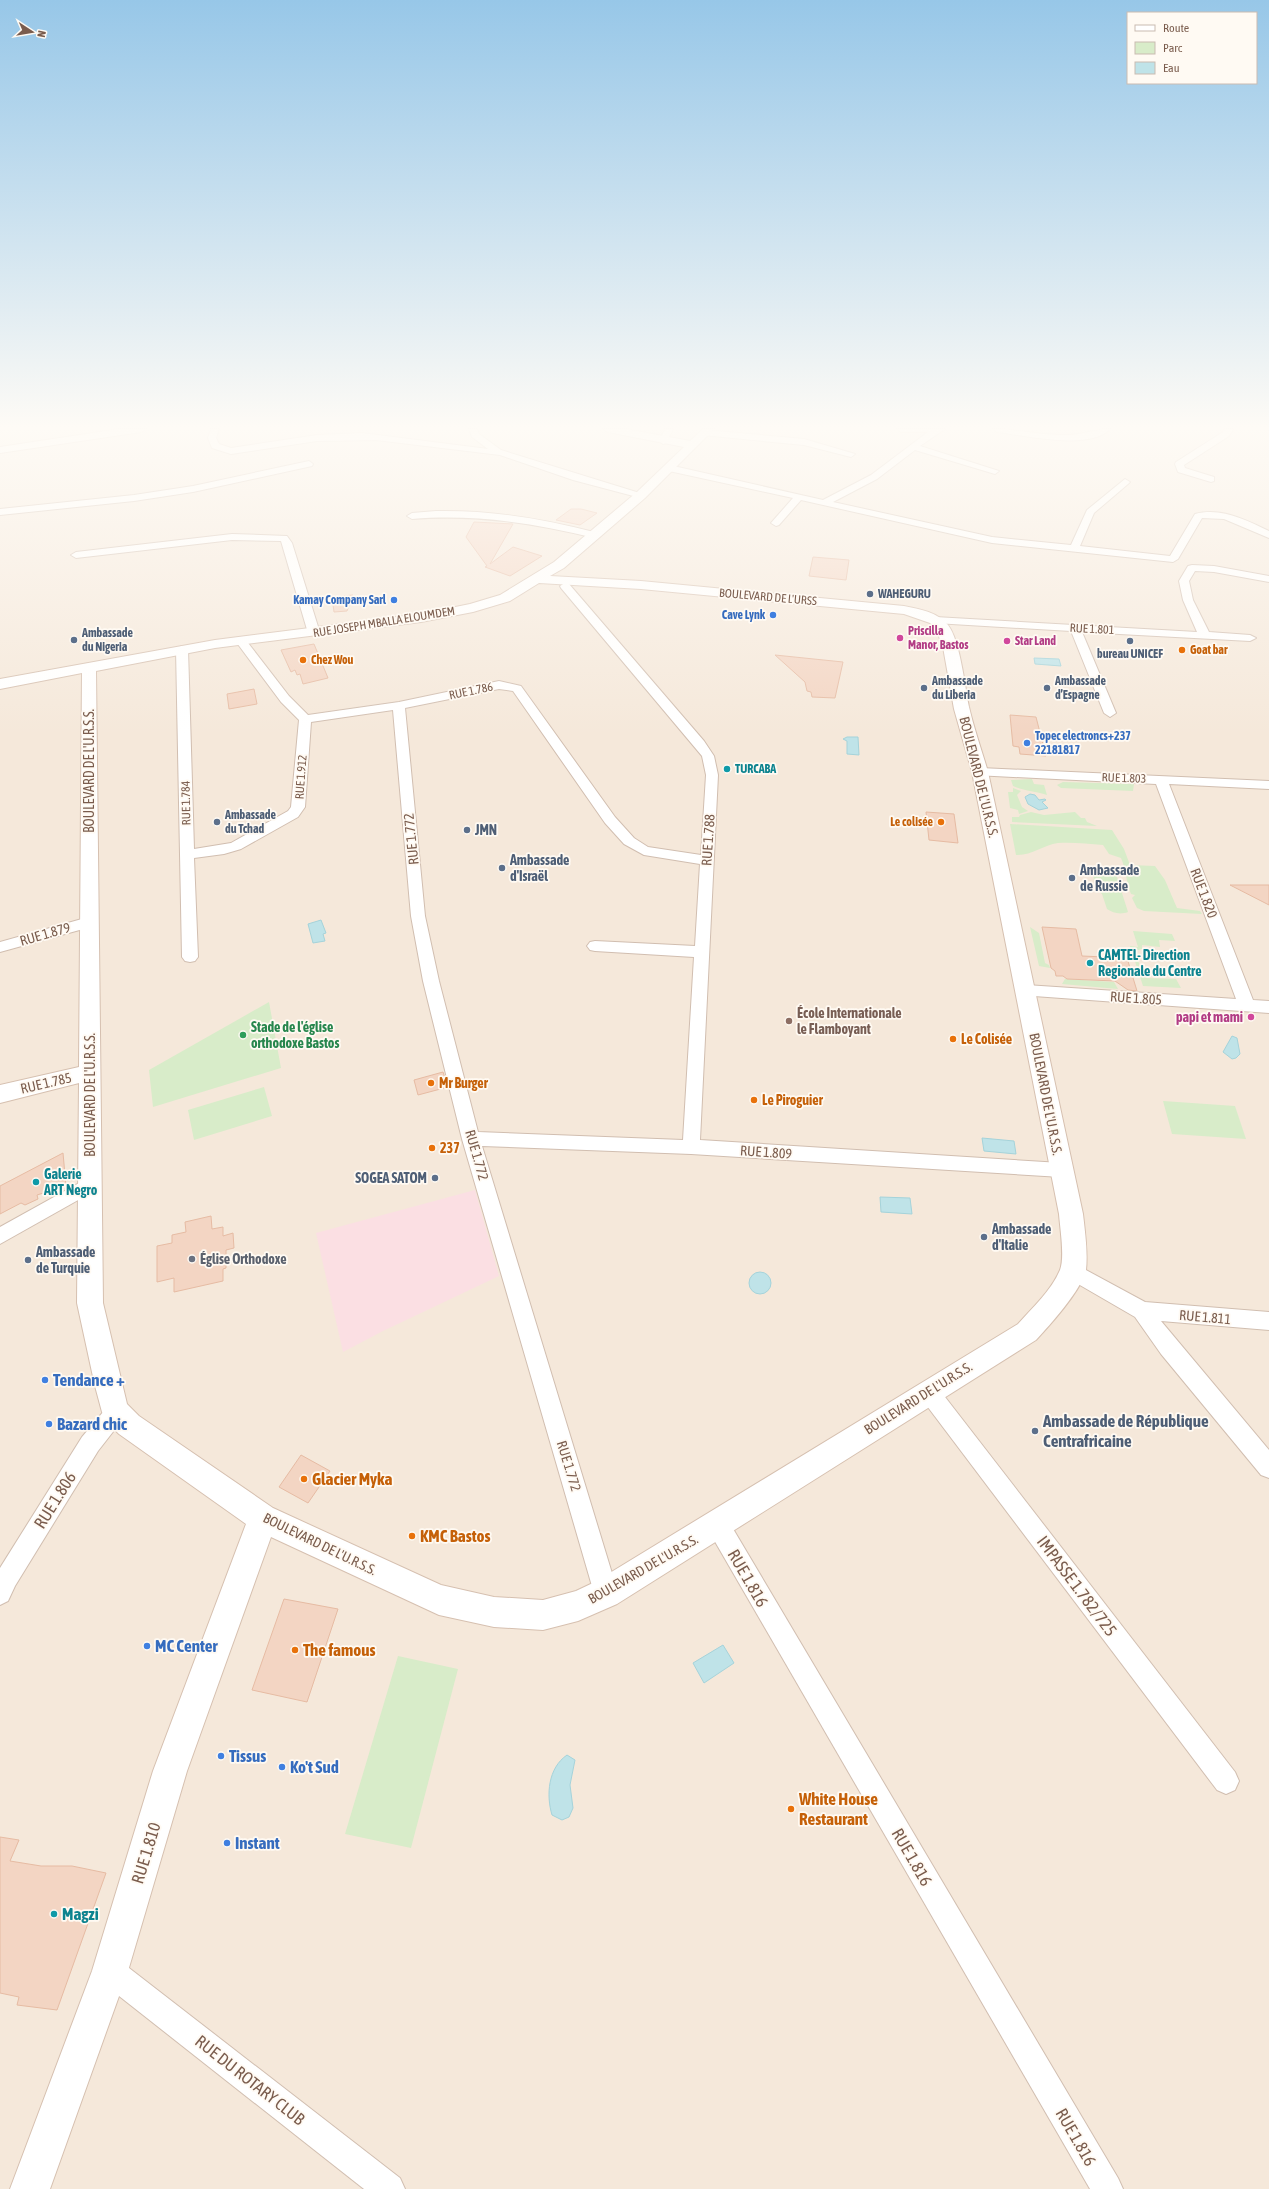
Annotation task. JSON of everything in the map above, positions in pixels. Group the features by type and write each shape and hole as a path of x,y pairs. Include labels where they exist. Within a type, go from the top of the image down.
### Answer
{"street":[{"path":"578,531 594,535"},
{"name":"RUE JOSEPH MBALLA ELOUMDEM","path":"0,684 182,649 421,618 473,608 505,598 539,579 559,565 599,531"},
{"path":"953,531 992,540 1173,559 1192,568 1214,569 1269,580"},
{"path":"1074,549 1082,531"},
{"path":"1173,559 1180,543 1190,531"},
{"path":"76,555 232,537 284,538 314,633"},
{"path":"559,565 574,574 599,582"},
{"path":"1192,568 1184,581 1188,600 1205,636"},
{"path":"539,579 599,582"},
{"path":"505,598 579,582"},
{"name":"BOULEVARD DE L'URSS","path":"599,582 904,610 919,613 935,620"},
{"name":"RUE 1.788","path":"565,586 688,729 708,756 712,775 691,1147"},
{"name":"RUE 1.801","path":"935,620 1250,638"},
{"name":"BOULEVARD DE L'U.R.S.S.","path":"90,667 90,1303 108,1386 116,1412 129,1425 263,1518 438,1600 494,1612 543,1615 578,1606 606,1593 718,1525 928,1391 1027,1332 1054,1302 1073,1270 1074,1250 1071,1214 1060,1170 1026,991 980,772 962,709 950,648 943,628 935,620"},
{"path":"1075,628 1110,713"},
{"path":"241,641 285,699 305,719"},
{"name":"RUE 1.784","path":"182,649 190,957"},
{"name":"RUE 1.786","path":"305,719 399,706 499,685 517,688 610,820 629,841 644,851 706,860"},
{"name":"RUE 1.772","path":"399,706 418,916 431,981 471,1138 606,1593"},
{"name":"RUE 1.912","path":"188,854 224,850 236,846 293,814 298,807 305,719"},
{"name":"RUE 1.803","path":"980,772 1269,785"},
{"name":"RUE 1.820","path":"1161,780 1247,1006"},
{"name":"RUE 1.879","path":"0,947 89,922"},
{"path":"595,946 701,952"},
{"name":"RUE 1.805","path":"1026,991 1269,1008"},
{"name":"RUE 1.785","path":"0,1094 91,1072"},
{"name":"RUE 1.809","path":"471,1138 691,1147 1060,1170"},
{"path":"0,1236 90,1185"},
{"path":"1073,1270 1142,1310 1168,1347 1269,1467"},
{"name":"RUE 1.811","path":"1142,1310 1269,1322"},
{"name":"IMPASSE 1.782/725","path":"928,1391 1226,1781"},
{"name":"RUE 1.806","path":"0,1593 7,1578 90,1444 116,1412"},
{"name":"RUE 1.810","path":"30,2189 110,1971 170,1771 263,1518"},
{"name":"RUE 1.816","path":"718,1525 1107,2189"},
{"name":"RUE DU ROTARY CLUB","path":"110,1971 389,2189"}],"shaded area":[{"path":"0,531 1269,531 1269,2189 0,2189"},
{"path":"475,1190 499,1276 383,1331 343,1352 316,1233"}],"green space":[{"path":"1032,779 1034,784 1044,785 1047,795 1013,786 1011,780"},
{"path":"1063,782 1134,784 1133,791 1061,788 1057,785"},
{"path":"1013,788 1021,791 1017,795 1022,807 1028,811 1019,814 1018,810 1010,808 1008,792 1013,792"},
{"path":"1031,812 1044,815 1075,812 1081,818 1085,818 1087,822 1097,826 1012,822 1012,817 1019,817 1020,815"},
{"path":"1010,824 1112,830 1124,849 1130,865 1155,866 1165,880 1177,908 1200,911 1202,914 1144,911 1137,908 1132,898 1135,895 1131,894 1121,858 1109,854 1103,845 1058,843 1027,854 1016,855"},
{"path":"1093,873 1116,874 1128,912 1117,913 1107,909 1102,894 1095,888"},
{"path":"1030,927 1039,933 1045,963 1049,965 1050,968 1039,966"},
{"path":"1133,931 1172,934 1175,941 1159,940 1160,947 1142,945 1142,949 1134,951 1145,978 1176,979 1181,988 1143,986 1130,946 1138,947"},
{"path":"1065,979 1114,982 1118,989 1062,984"},
{"name":"Stade de l'église orthodoxe Bastos","path":"269,1002 281,1068 153,1107 149,1070"},
{"path":"264,1087 272,1116 194,1140 188,1110"},
{"path":"1163,1101 1235,1106 1246,1139 1172,1134"},
{"path":"398,1656 458,1669 411,1848 345,1834"}],"water":[{"path":"1034,658 1059,659 1061,666 1035,664"},
{"path":"847,737 858,737 859,755 847,754 847,741 843,739"},
{"path":"1030,794 1035,795 1039,800 1045,799 1046,800 1042,802 1048,808 1039,810 1028,804 1025,797"},
{"path":"321,920 326,933 323,934 325,941 313,943 308,924"},
{"path":"1232,1036 1237,1038 1240,1054 1236,1058 1232,1059 1223,1052"},
{"path":"982,1138 1014,1141 1016,1154 984,1151"},
{"path":"880,1197 910,1198 912,1214 881,1212"},
{"path":"760,1272 768,1275 771,1283 768,1291 760,1294 752,1291 749,1283 752,1275"},
{"path":"723,1645 734,1663 704,1683 693,1663"},
{"path":"567,1755 575,1760 570,1785 573,1808 569,1817 562,1820 552,1815 549,1791 552,1774 561,1760"}],"building":[{"path":"469,531 509,531 490,564 513,547 542,556 510,576 485,567 487,566 466,537"},
{"path":"813,557 849,560 846,580 809,576"},
{"path":"353,595 347,611 334,612 332,597"},
{"name":"Chez Wou","path":"314,644 328,678 303,684 300,674 297,675 295,670 291,672 281,650"},
{"path":"775,655 843,662 835,698 812,697 811,692 807,691 805,682"},
{"path":"254,689 257,704 229,709 227,694"},
{"path":"1010,715 1036,717 1046,756 1020,754 1019,747 1013,746"},
{"name":"Le colisée","path":"926,812 954,814 958,843 929,840"},
{"path":"1230,885 1269,885 1269,905"},
{"name":"CAMTEL- Direction Regionale du Centre","path":"1042,927 1076,929 1082,956 1127,958 1137,991 1128,990 1115,981 1067,979 1063,976 1056,976 1055,971 1051,968"},
{"name":"Mr Burger","path":"443,1072 448,1087 418,1095 414,1080"},
{"name":"Galerie ART Negro","path":"63,1153 66,1186 37,1195 38,1199 25,1205 21,1203 0,1214 0,1186"},
{"name":"Église Orthodoxe","path":"211,1216 212,1229 223,1227 223,1236 233,1233 234,1248 226,1250 226,1268 223,1269 223,1281 174,1292 174,1278 157,1282 157,1246 172,1243 172,1235 186,1232 185,1222"},
{"name":"Glacier Myka","path":"301,1455 330,1471 308,1503 279,1487"},
{"name":"The famous","path":"284,1599 338,1609 307,1702 252,1690"},
{"name":"Magzi","path":"0,1837 19,1840 10,1861 41,1866 72,1866 106,1873 57,2010 17,2005 19,1997 0,1993"}],"place":[{"name":"WAHEGURU","path":"870,594"},
{"name":"Kamay Company Sarl","path":"394,600"},
{"name":"Cave Lynk","path":"773,615"},
{"name":"Priscilla Manor, Bastos","path":"900,638"},
{"name":"Ambassade du Nigeria","path":"74,640"},
{"name":"Star Land","path":"1007,641"},
{"name":"bureau UNICEF","path":"1130,641"},
{"name":"Goat bar","path":"1182,650"},
{"name":"Chez Wou","path":"303,660"},
{"name":"Ambassade du Liberia","path":"924,688"},
{"name":"Ambassade d’Espagne","path":"1047,688"},
{"name":"Topec electroncs+237 22181817","path":"1027,743"},
{"name":"TURCABA","path":"727,769"},
{"name":"Ambassade du Tchad","path":"217,822"},
{"name":"Le colisée","path":"941,822"},
{"name":"JMN","path":"467,830"},
{"name":"Ambassade d'Israël","path":"502,868"},
{"name":"Ambassade de Russie","path":"1072,878"},
{"name":"CAMTEL- Direction Regionale du Centre","path":"1090,963"},
{"name":"papi et mami","path":"1251,1017"},
{"name":"École Internationale le Flamboyant","path":"789,1021"},
{"name":"Stade de l'église orthodoxe Bastos","path":"243,1035"},
{"name":"Le Colisée","path":"953,1039"},
{"name":"Mr Burger","path":"431,1083"},
{"name":"Le Piroguier","path":"754,1100"},
{"name":"237","path":"432,1148"},
{"name":"SOGEA SATOM","path":"435,1178"},
{"name":"Galerie ART Negro","path":"36,1182"},
{"name":"Ambassade d'Italie","path":"984,1237"},
{"name":"Église Orthodoxe","path":"192,1259"},
{"name":"Ambassade de Turquie","path":"28,1260"},
{"name":"Tendance +","path":"45,1380"},
{"name":"Bazard chic","path":"49,1424"},
{"name":"Ambassade de République Centrafricaine","path":"1035,1431"},
{"name":"Glacier Myka","path":"304,1479"},
{"name":"KMC Bastos","path":"412,1536"},
{"name":"MC Center","path":"147,1646"},
{"name":"The famous","path":"295,1650"},
{"name":"Tissus","path":"221,1756"},
{"name":"Ko't Sud","path":"282,1767"},
{"name":"White House Restaurant","path":"791,1809"},
{"name":"Instant","path":"227,1843"},
{"name":"Magzi","path":"54,1914"}]}
